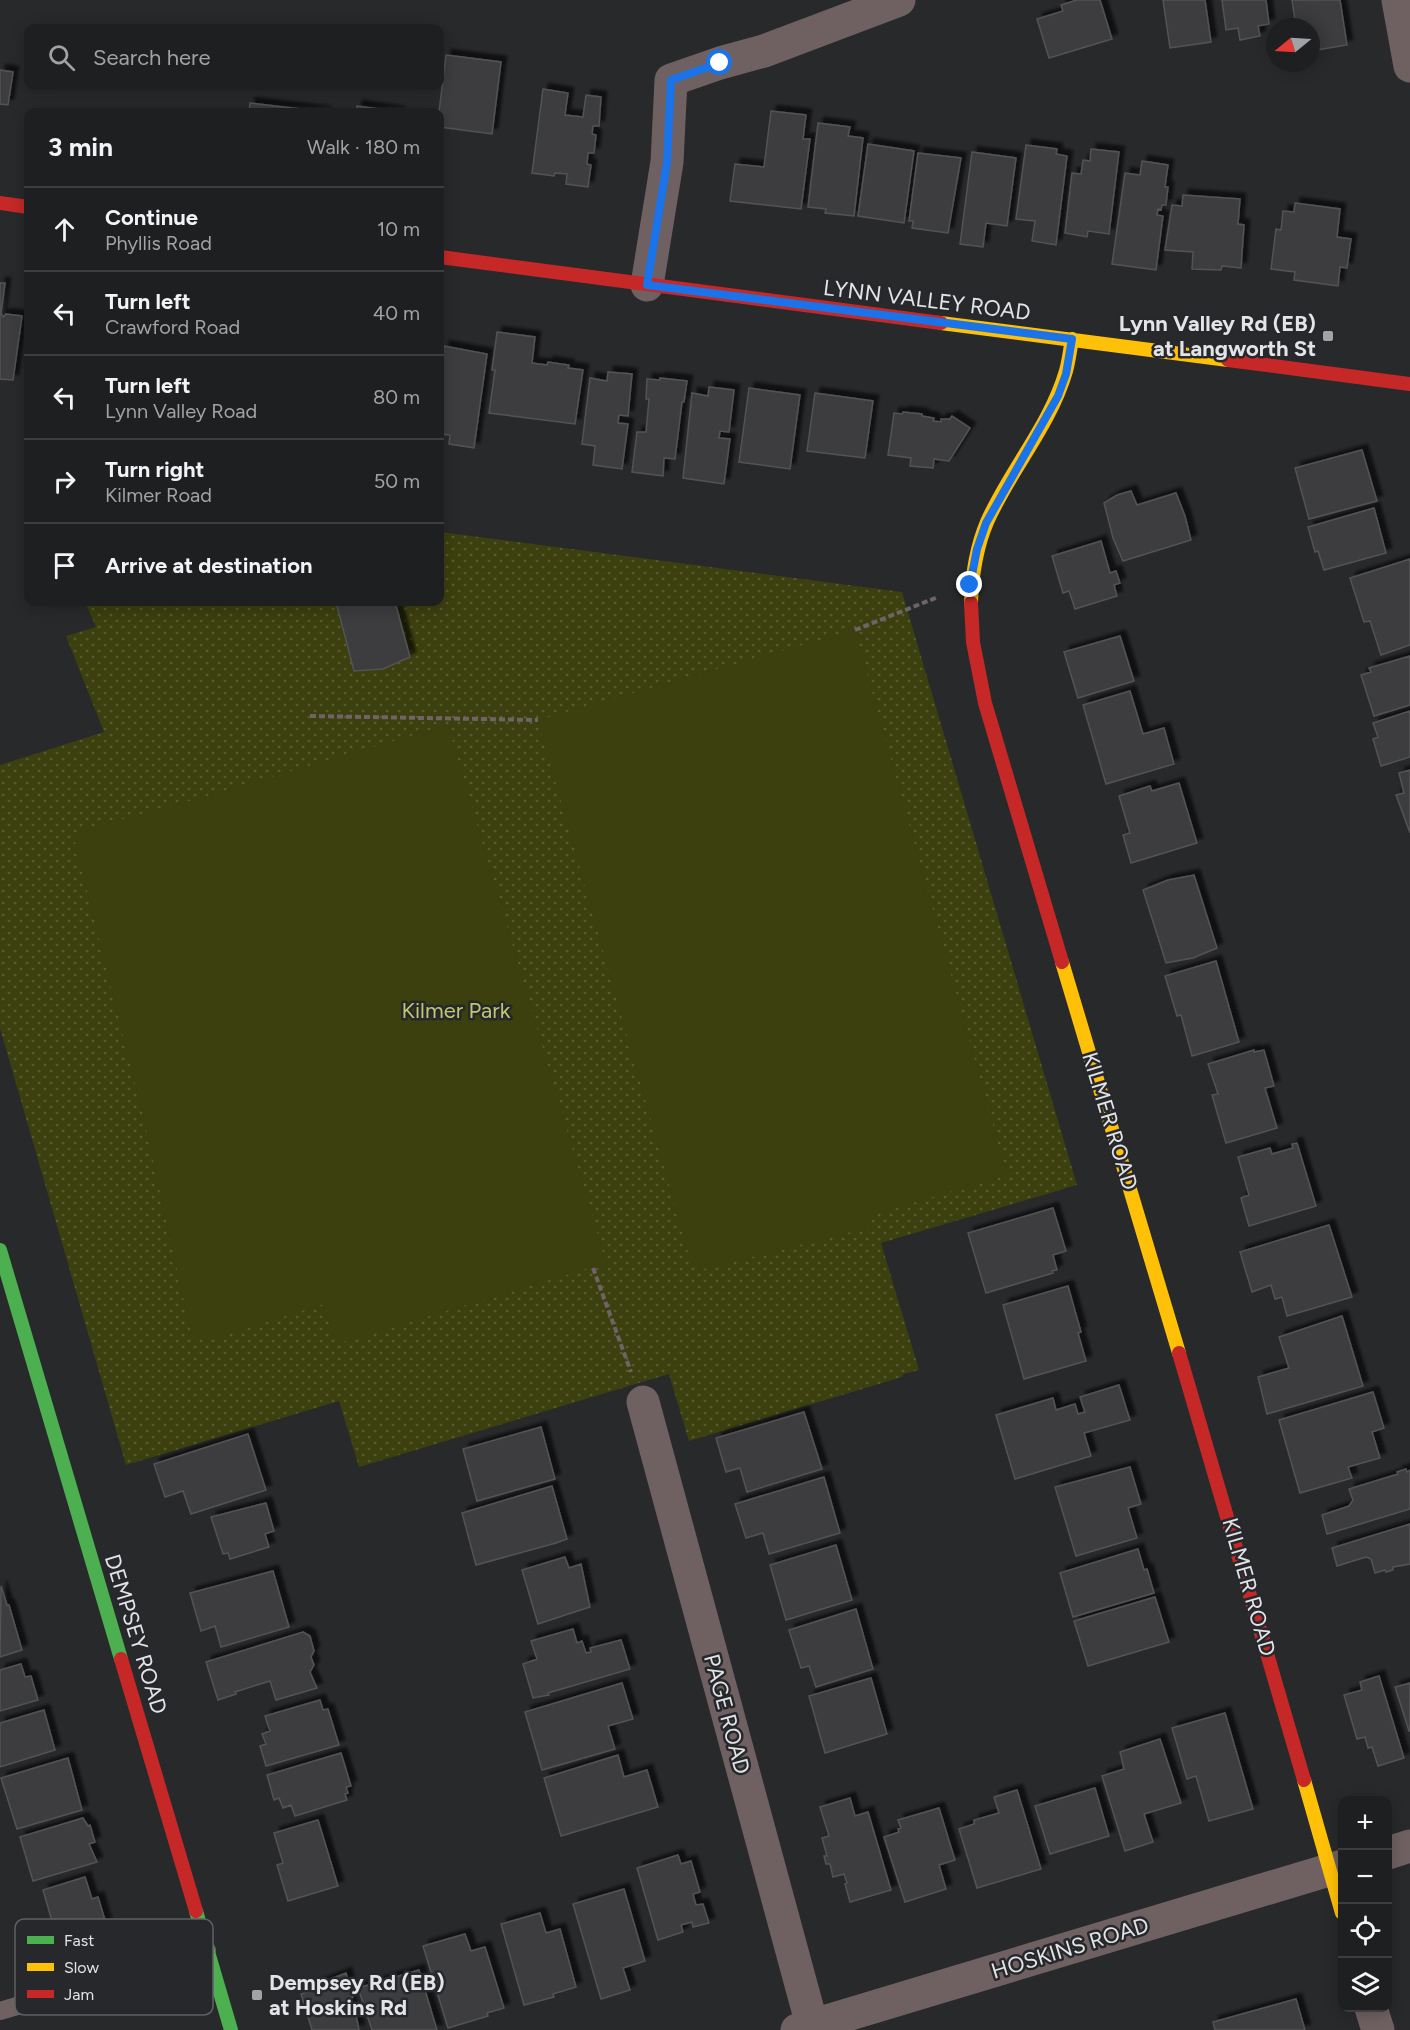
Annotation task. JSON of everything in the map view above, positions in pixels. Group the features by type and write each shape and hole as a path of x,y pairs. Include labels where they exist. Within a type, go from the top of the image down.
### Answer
{"street":[{"path":"647,285 667,162 671,80 764,51 899,0"},
{"path":"1398,0 1410,66"},
{"path":"0,203 24,206"},
{"name":"LYNN VALLEY ROAD","path":"444,258 1410,384"},
{"name":"KILMER ROAD","path":"1072,339 1066,374 1058,396 986,523 977,549 970,585 970,634 994,736 1312,1803 1336,1868 1341,1904"},
{"name":"DEMPSEY ROAD","path":"0,1250 198,1919"},
{"name":"PAGE ROAD","path":"643,1402 804,2028"},
{"path":"1392,1852 1410,1846"},
{"name":"HOSKINS ROAD","path":"804,2028 1336,1868"},
{"name":"DEMPSEY ROAD","path":"213,1970 231,2030"},
{"path":"1373,2012 1378,2030"}],"lane":[{"path":"0,2011 15,2007"}],"path":[{"path":"855,630 970,585"},
{"path":"310,716 538,720"},
{"path":"593,1268 643,1402"}],"green space":[{"name":"Kilmer Park","path":"444,533 902,592 1077,1185 881,1243 919,1370 689,1441 669,1374 359,1467 339,1401 126,1465 0,1028 0,765 104,732 66,636 96,627 87,606 444,606"},
{"path":"855,630 1007,1175 872,1215 871,1227 705,1269 690,1259 538,720"},
{"path":"448,725 606,1263 336,1344 324,1304 206,1341 191,1334 147,1133 75,842 83,830"}],"building":[{"path":"1077,0 1100,0 1112,39 1049,58 1037,19 1063,11 1061,5"},
{"path":"1163,0 1205,0 1211,42 1170,48"},
{"path":"1222,0 1266,0 1268,18 1266,18 1266,25 1258,26 1260,36 1240,40 1238,28 1226,30"},
{"path":"1292,0 1340,0 1347,45 1320,50 1320,18 1295,18"},
{"path":"446,55 501,62 492,134 444,128 444,108 439,108 442,90 444,90"},
{"path":"0,70 13,72 8,105 0,104"},
{"path":"543,89 568,93 565,115 583,117 586,95 601,97 599,126 593,126 592,134 596,135 594,153 588,153 587,164 591,165 588,187 566,184 567,174 555,173 554,176 532,173"},
{"path":"250,103 292,108 249,108"},
{"path":"771,111 806,115 803,139 810,139 801,209 730,201 735,164 764,167"},
{"path":"818,123 850,127 848,136 863,138 854,216 825,213 826,209 808,207"},
{"path":"868,144 914,151 904,223 858,216"},
{"path":"1026,145 1057,149 1056,154 1067,156 1056,245 1032,241 1035,221 1016,219"},
{"path":"1091,149 1119,152 1109,234 1088,231 1087,237 1065,233 1072,173 1081,174 1083,160 1090,161"},
{"path":"972,152 1016,158 1007,226 986,223 983,247 960,244"},
{"path":"918,153 961,158 948,233 912,228 913,221 909,221"},
{"path":"1142,161 1168,165 1165,187 1168,187 1166,205 1162,205 1161,210 1158,209 1157,215 1163,216 1156,270 1112,264 1125,173 1140,175"},
{"path":"1183,195 1240,199 1238,224 1244,225 1241,268 1222,266 1221,270 1192,269 1193,252 1165,250 1172,205 1182,206"},
{"path":"1295,203 1340,209 1337,237 1351,239 1347,268 1340,267 1338,286 1294,280 1295,272 1271,269 1276,229 1281,230 1283,211 1294,212"},
{"path":"0,283 5,283 1,313 3,317 6,314 22,316 13,380 0,379"},
{"path":"497,332 535,337 532,363 547,365 548,362 583,370 575,424 489,413"},
{"path":"444,346 487,354 474,448 449,444 450,435 444,434"},
{"path":"608,372 632,374 628,416 619,415 618,423 628,424 622,469 593,465 595,446 582,444 590,378 607,381"},
{"path":"660,378 687,381 675,459 664,458 663,476 632,472 637,432 646,432 649,399 646,399 647,379 660,380"},
{"path":"709,387 734,390 729,432 720,431 719,438 730,439 724,484 683,478 692,393 708,396"},
{"path":"749,388 800,395 790,469 739,462"},
{"path":"815,393 873,401 865,458 807,451"},
{"path":"903,412 922,414 922,416 934,418 933,421 941,422 941,419 950,419 952,416 970,428 949,461 934,459 933,468 910,466 911,458 888,455 894,413 902,414"},
{"path":"1362,450 1377,501 1309,519 1295,468"},
{"path":"1131,491 1137,505 1176,493 1191,540 1123,561 1113,538 1104,503 1117,495"},
{"path":"1374,508 1386,553 1324,570 1318,551 1315,552 1308,527"},
{"path":"1101,541 1110,573 1116,571 1120,583 1114,585 1117,596 1075,609 1069,591 1063,593 1052,556"},
{"path":"1410,559 1410,645 1381,655 1370,621 1364,622 1350,578"},
{"path":"337,606 396,606 410,657 383,669 354,671"},
{"path":"1120,636 1134,681 1078,698 1064,652"},
{"path":"1410,656 1410,705 1374,716 1361,675 1371,672 1369,668"},
{"path":"1130,691 1143,734 1164,728 1174,764 1106,784 1083,705"},
{"path":"1410,711 1410,757 1381,766 1373,739 1378,737 1373,723"},
{"path":"1410,770 1410,833 1396,795 1404,793 1399,773"},
{"path":"1179,783 1197,843 1131,863 1123,835 1130,833 1119,796 1150,786 1152,791"},
{"path":"1194,875 1217,948 1193,958 1166,963 1143,890 1168,880"},
{"path":"1216,961 1239,1042 1192,1056 1181,1015 1177,1016 1165,976"},
{"path":"1254,1050 1254,1052 1264,1050 1274,1086 1265,1088 1277,1128 1226,1143 1212,1095 1218,1094 1208,1064"},
{"path":"1297,1143 1316,1206 1249,1226 1241,1198 1249,1195 1238,1157 1270,1148 1272,1154 1293,1148 1292,1144"},
{"path":"1053,1208 1066,1251 1053,1255 1057,1270 986,1293 968,1233"},
{"path":"1329,1225 1352,1297 1287,1316 1282,1297 1275,1299 1271,1285 1252,1292 1240,1252"},
{"path":"1068,1286 1081,1332 1078,1333 1086,1361 1024,1379 1003,1305"},
{"path":"1342,1316 1363,1386 1267,1414 1258,1377 1289,1368 1279,1337"},
{"path":"1119,1385 1130,1420 1084,1433 1091,1456 1015,1479 996,1415 1053,1398 1056,1410 1075,1404 1078,1414 1085,1412 1080,1397"},
{"path":"1373,1392 1384,1428 1372,1432 1380,1458 1348,1467 1352,1478 1300,1493 1279,1420"},
{"path":"804,1412 822,1469 747,1492 740,1468 726,1472 716,1438"},
{"path":"541,1427 555,1479 477,1501 463,1449"},
{"path":"248,1434 266,1490 191,1514 183,1491 165,1497 154,1464"},
{"path":"1130,1467 1141,1504 1128,1508 1137,1538 1076,1556 1055,1487"},
{"path":"1406,1469 1407,1472 1410,1470 1410,1509 1327,1534 1322,1515 1349,1506 1353,1500 1349,1489 1398,1474 1397,1472"},
{"path":"824,1477 840,1533 769,1554 763,1533 746,1538 735,1504"},
{"path":"552,1486 567,1539 476,1565 462,1513"},
{"path":"266,1503 274,1531 265,1534 269,1547 230,1559 228,1553 223,1554 211,1517"},
{"path":"1410,1524 1410,1564 1375,1573 1371,1559 1366,1557 1337,1566 1332,1548"},
{"path":"836,1545 852,1600 786,1620 770,1565"},
{"path":"1138,1549 1154,1593 1073,1617 1060,1573"},
{"path":"565,1557 569,1568 581,1564 590,1607 538,1624 522,1570"},
{"path":"273,1571 289,1627 221,1647 215,1626 201,1631 190,1593"},
{"path":"1,1586 22,1650 0,1657"},
{"path":"1155,1597 1169,1642 1088,1666 1074,1621"},
{"path":"856,1609 873,1669 816,1687 809,1666 801,1668 789,1630"},
{"path":"573,1629 577,1643 582,1641 586,1653 591,1652 590,1648 621,1640 630,1669 533,1698 523,1664 537,1659 531,1641"},
{"path":"303,1632 310,1636 314,1651 311,1657 314,1665 310,1672 317,1688 276,1700 270,1681 218,1700 206,1662"},
{"path":"21,1664 25,1677 31,1676 38,1700 0,1711 0,1670"},
{"path":"1379,1676 1404,1758 1378,1766 1372,1747 1368,1748 1365,1737 1357,1739 1344,1695 1362,1690 1360,1682"},
{"path":"871,1678 887,1734 825,1753 809,1696"},
{"path":"622,1683 633,1719 608,1726 615,1749 542,1770 525,1712"},
{"path":"1410,1683 1410,1731 1409,1731 1395,1687"},
{"path":"320,1700 323,1710 328,1709 339,1745 266,1766 260,1746 266,1744 262,1734 270,1731 265,1716"},
{"path":"44,1710 55,1750 0,1767 0,1723"},
{"path":"1225,1713 1253,1809 1209,1821 1196,1776 1187,1779 1172,1728"},
{"path":"1160,1739 1181,1803 1144,1814 1153,1842 1125,1851 1102,1776 1124,1769 1120,1752"},
{"path":"341,1753 351,1786 346,1787 347,1800 295,1816 291,1805 283,1808 279,1798 274,1800 267,1775"},
{"path":"618,1755 624,1777 647,1770 658,1807 561,1836 544,1778"},
{"path":"68,1758 82,1810 17,1829 1,1778"},
{"path":"1095,1788 1109,1836 1050,1854 1035,1806"},
{"path":"1017,1790 1041,1869 977,1888 959,1829 974,1824 974,1820 999,1813 994,1797"},
{"path":"850,1798 855,1816 868,1812 891,1890 850,1902 844,1874 833,1877 830,1864 826,1864 824,1856 827,1856 822,1838 829,1836 820,1807"},
{"path":"939,1808 955,1860 939,1865 946,1889 905,1902 884,1837 899,1832 898,1829 901,1828 898,1820"},
{"path":"83,1818 88,1826 90,1825 95,1842 89,1844 97,1862 33,1881 20,1837"},
{"path":"318,1820 338,1886 288,1901 277,1865 283,1863 274,1833"},
{"path":"678,1855 681,1864 691,1861 700,1892 693,1894 696,1905 703,1904 709,1923 693,1927 692,1922 681,1925 683,1932 658,1940 637,1868"},
{"path":"85,1877 92,1899 98,1897 105,1919 51,1919 43,1890"},
{"path":"624,1889 645,1961 623,1968 630,1990 601,1999 573,1904"},
{"path":"540,1913 546,1933 560,1929 576,1987 553,1994 554,1997 524,2005 501,1924"},
{"path":"465,1934 471,1951 485,1947 504,2008 487,2013 488,2016 448,2028 423,1946"},
{"path":"419,1970 437,2030 372,2030 358,1988"},
{"path":"346,1973 353,1997 349,1999 352,2010 355,2009 359,2030 312,2030 301,1994 311,1991 310,1987"},
{"path":"1296,1999 1305,2030 1215,2030 1213,2022"}],"traffic: fast":[{"path":"0,1250 121,1659"},
{"path":"196,1911 198,1919"},
{"path":"213,1969 231,2030"}],"traffic: slow":[{"path":"941,323 1228,360"},
{"path":"971,603 975,562 983,532 996,503 1040,429 1059,391 1066,371 1072,339"},
{"path":"1062,962 1179,1353"},
{"path":"1304,1780 1339,1904"}],"traffic: jam":[{"path":"0,203 24,206"},
{"path":"444,258 941,323"},
{"path":"1228,360 1410,384"},
{"path":"971,603 973,642 985,703 1062,962"},
{"path":"1179,1353 1304,1780"},
{"path":"121,1659 196,1911"}],"place":[{"name":"Lynn Valley Rd (EB) at Langworth St","path":"1328,336"},
{"name":"Dempsey Rd (EB) at Hoskins Rd","path":"257,1995"}],"route":[{"path":"720,63 671,80 667,162 647,285 1072,339 1066,374 1058,396 986,523 977,549 970,585"}]}
